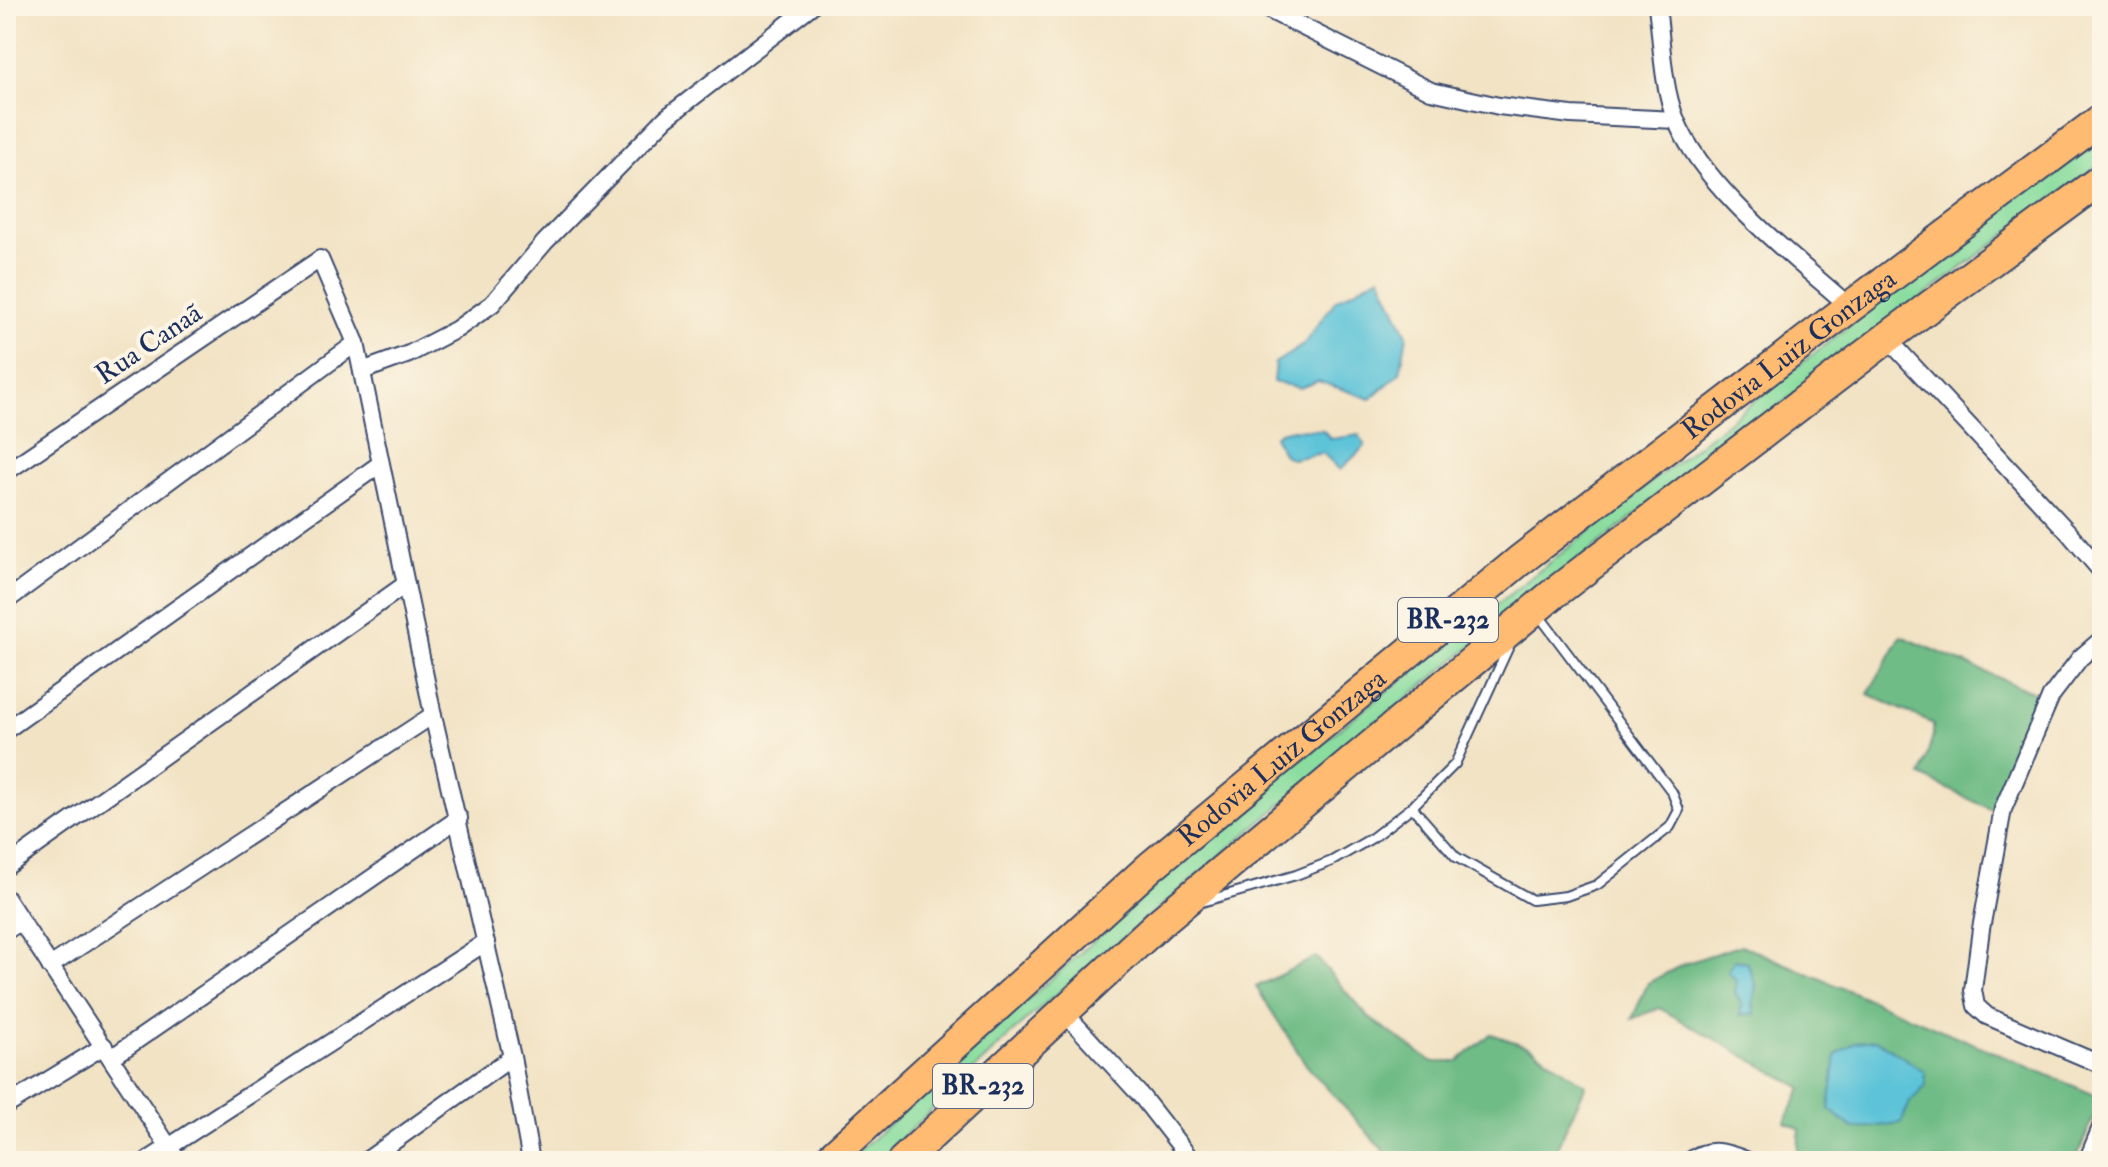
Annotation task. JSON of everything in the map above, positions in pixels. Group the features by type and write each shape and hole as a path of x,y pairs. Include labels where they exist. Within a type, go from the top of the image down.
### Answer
{"highway":[{"name":"Rodovia Luiz Gonzaga","path":"827,1161 1150,867 1519,561 1850,307 2102,119"},
{"name":"Rodovia Luiz Gonzaga","path":"903,1161 1158,924 1527,617 1887,338 2102,179"}],"street":[{"path":"362,371 421,348 457,329 492,304 545,242 666,118 811,6"},
{"path":"1261,6 1431,91 1499,106 1571,115 1676,120"},
{"path":"1657,6 1665,77 1676,120 1698,159 1744,212 1850,307"},
{"name":"Rua Canaã","path":"6,472 320,259 356,343"},
{"path":"1887,338 2102,572"},
{"path":"6,601 356,343 433,715 512,1057 531,1161"},
{"path":"6,730 380,464"},
{"path":"6,867 406,584"},
{"path":"2102,639 2080,658 2051,696 2003,809 1973,990 1976,1006 1987,1016 2102,1065"},
{"path":"50,966 433,715"},
{"path":"6,1106 108,1052 459,818"},
{"path":"6,898 178,1161"},
{"path":"6,931 21,921"},
{"path":"147,1161 486,942"},
{"path":"1063,1011 1142,1097 1192,1161"},
{"path":"366,1161 512,1057"},
{"path":"2087,1161 2102,1125"},
{"path":"1690,1161 1707,1151 1748,1161"}],"lane":[{"path":"1158,924 1200,902 1296,875 1332,861 1372,838 1412,807 1455,764 1527,617 1672,792 1679,810 1670,827 1597,885 1566,896 1532,900 1456,857 1412,807"}],"green space":[{"path":"2102,130 2102,162 1664,492 1412,694 1026,1020 878,1161 848,1161 1262,790"},
{"path":"1901,636 2044,697 1992,810 1921,776 1933,736 1933,724 1868,694"},
{"path":"1741,945 2102,1098 2075,1161 1797,1161 1800,1129 1785,1122 1802,1088 1659,1008 1632,1019 1648,983 1684,964"},
{"path":"1316,957 1367,1016 1432,1062 1457,1062 1491,1034 1532,1048 1586,1085 1557,1147 1563,1161 1393,1161 1307,1066 1256,987"}],"water":[{"path":"1380,276 1407,335 1400,373 1371,399 1318,381 1300,388 1273,382 1275,363 1303,345 1336,300"},
{"path":"1293,429 1323,430 1331,439 1359,435 1365,446 1340,470 1323,453 1292,459 1284,455 1274,436"},
{"path":"1734,960 1747,962 1756,985 1755,1014 1740,1015 1742,1005 1735,993 1737,981 1728,972"},
{"path":"1877,1040 1924,1071 1926,1086 1910,1102 1901,1123 1854,1129 1829,1109 1836,1055 1855,1042"}]}
